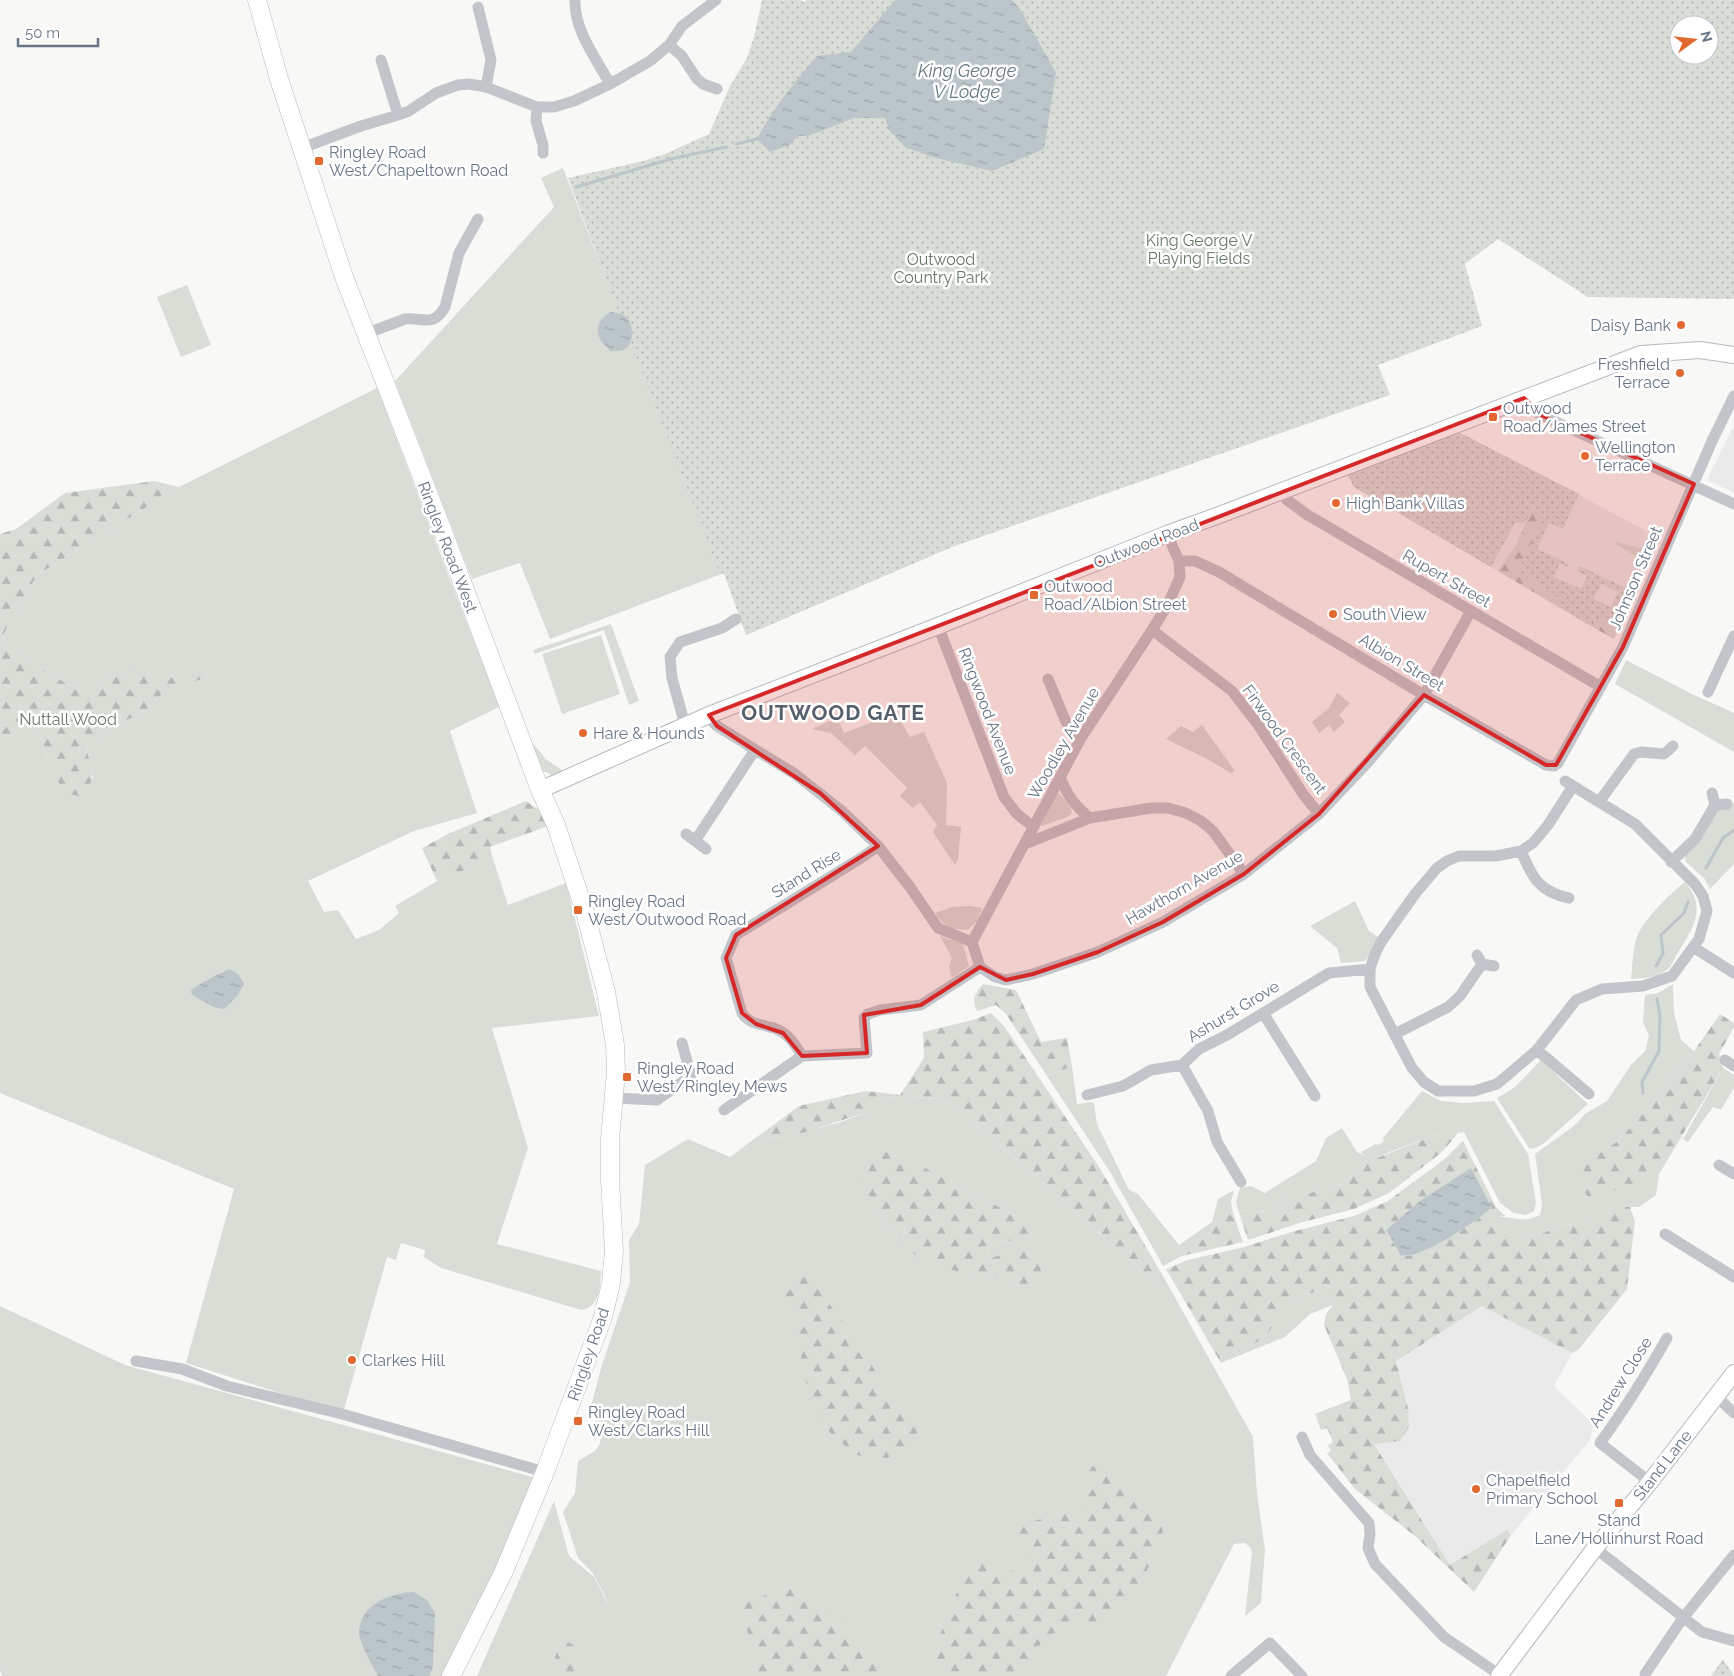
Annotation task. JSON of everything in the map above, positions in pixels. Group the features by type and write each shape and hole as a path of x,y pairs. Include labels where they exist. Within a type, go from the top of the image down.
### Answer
{"main road":[{"name":"Ringley Road West","path":"257,0 279,79 344,276 446,539 540,790 556,825 576,882 606,992 616,1058 614,1098"},
{"name":"Ringley Road","path":"451,1676 504,1571 545,1472 603,1317 611,1283 614,1251 610,1139 614,1098"}],"street":[{"path":"575,0 575,11 580,29 610,84"},
{"path":"302,148 398,115 447,88 470,84 486,88 537,108 564,104 610,84 650,61 670,45 682,26 716,0"},
{"path":"478,7 478,26 491,60 486,88"},
{"path":"670,45 680,53 702,88 717,89"},
{"path":"381,60 391,74 398,115"},
{"path":"537,108 536,121 545,136 543,153"},
{"path":"365,334 404,319 424,322 431,321 442,313 465,230 478,218"},
{"name":"Outwood Road","path":"540,790 709,715 1167,534 1282,492 1641,354 1700,350 1734,355"},
{"name":"Johnson Street","path":"1554,766 1558,764 1623,648 1734,396"},
{"path":"1524,398 1530,408 1541,415 1734,504"},
{"name":"Rupert Street","path":"1282,492 1287,500 1306,514 1601,687"},
{"path":"1167,534 1179,561"},
{"name":"Woodley Avenue","path":"972,942 1081,738 1168,604 1180,577 1179,561"},
{"name":"Albion Street","path":"1179,561 1194,561 1219,572 1424,695 1546,765 1554,766"},
{"name":"Hawthorn Avenue","path":"980,967 995,977 1006,980 1033,974 1098,952 1163,922 1244,874 1320,814 1369,761 1424,695 1471,611"},
{"path":"685,725 672,678 670,657 680,642 722,628 736,619"},
{"name":"Ringwood Avenue","path":"938,626 1004,797 1017,814 1034,826"},
{"name":"Firwood Crescent","path":"1152,630 1232,691 1260,726 1303,794 1320,814"},
{"path":"1708,692 1734,636"},
{"path":"1048,679 1066,722 1081,738"},
{"path":"709,715 717,726 795,774 842,811 878,846 910,887 938,928 972,942 980,967 921,1005 880,1010 868,1014 864,1018 872,1053 802,1056 727,1105"},
{"path":"1599,802 1634,754 1636,748 1664,754 1672,746"},
{"path":"706,849 690,838 754,750"},
{"path":"1060,776 1071,800 1090,818"},
{"path":"1569,784 1599,802 1635,824 1671,862 1685,873 1703,896 1707,911 1699,939 1672,976 1643,986 1602,988 1576,1000 1537,1050 1497,1084 1474,1090 1438,1091 1424,1082 1412,1068 1370,987 1370,969 1375,954 1415,894 1438,868 1447,861 1459,856 1496,856 1521,851 1545,830 1569,784"},
{"path":"1671,862 1695,839 1718,800"},
{"path":"1025,844 1090,818 1151,808 1168,808 1186,813 1201,821 1213,831 1244,874"},
{"name":"Stand Rise","path":"802,1056 790,1038 783,1033 775,1028 756,1024 744,1016 726,958 736,936 878,846"},
{"path":"1521,851 1528,869 1538,883 1550,893 1562,899"},
{"path":"1693,947 1734,973"},
{"path":"1395,1034 1448,1008 1460,996 1484,961"},
{"name":"Ashurst Grove","path":"1087,1095 1123,1086 1150,1070 1182,1066 1199,1049 1227,1036 1329,972 1370,969"},
{"path":"1263,1013 1315,1096"},
{"path":"614,1098 657,1100 691,1076 682,1043"},
{"path":"1537,1050 1589,1094"},
{"path":"1182,1066 1208,1112 1217,1142 1241,1182"},
{"path":"1718,1165 1734,1174"},
{"path":"1665,1234 1734,1277"},
{"name":"Andrew Close","path":"1650,1482 1600,1443 1638,1388 1666,1338"},
{"path":"136,1361 182,1369 227,1386 342,1414 545,1472"},
{"name":"Stand Lane","path":"1500,1676 1595,1548 1650,1482 1734,1373"},
{"path":"1716,1396 1734,1413"},
{"path":"1302,1437 1310,1455 1369,1523 1368,1548 1375,1564 1444,1638 1500,1676"},
{"path":"1595,1548 1650,1589 1702,1632 1734,1641"},
{"path":"1645,1674 1683,1618 1734,1554"},
{"path":"1231,1676 1270,1643 1302,1676"}],"highlighted area":[{"path":"1524,398 1541,415 1694,484 1623,647 1556,765 1546,765 1424,695 1319,814 1244,874 1163,922 1098,952 1033,974 1006,980 980,967 921,1005 864,1015 867,1053 802,1056 783,1033 756,1024 742,1013 726,958 736,935 878,846 820,793 717,726 709,715"}],"shaded area":[{"path":"1734,425 1734,493 1707,480"},
{"path":"1465,435 1659,538 1614,639 1354,487"},
{"name":"Chapelfield Primary School","path":"1482,1306 1572,1353 1554,1386 1594,1425 1590,1440 1511,1535 1474,1592 1450,1565 1374,1443 1400,1441 1408,1408 1396,1361"}],"green space":[{"name":"Outwood Country Park","path":"762,0 801,0 804,2 807,0 1734,0 1734,299 1588,297 1498,239 1465,264 1482,326 1378,365 1390,395 952,547 746,635 724,573 720,574 631,343 632,336 626,317 619,313 568,178 643,161 665,154 709,134 730,86 747,58 754,37"},
{"path":"563,168 599,261 952,547 746,635 724,573 550,639 520,563 472,579 395,381 554,207 541,178"},
{"path":"187,285 211,345 181,357 157,297"},
{"path":"377,388 499,707 450,731 477,813 414,831 308,881 324,912 338,910 356,939 379,930 399,913 395,906 437,881 493,859 508,905 566,883 599,1016 492,1028 528,1148 497,1244 601,1271 598,1296 595,1301 592,1305 581,1310 441,1268 424,1257 425,1250 401,1243 396,1260 387,1257 343,1413 186,1363 234,1189 0,1093 0,745 10,738 34,711 48,762 93,779 86,744 150,707 162,694 207,676 204,671 162,680 139,669 78,690 7,649 3,642 4,633 37,575 179,487","holes":["229,969 242,979 244,984 213,1007 192,995 205,981"]},
{"path":"1458,432 1579,494 1563,529 1549,523 1537,549 1569,564 1567,567 1560,563 1554,577 1581,589 1587,576 1577,571 1580,566 1632,591 1618,619 1604,619 1597,621 1591,626 1555,605 1560,597 1518,572 1544,515 1537,509 1531,511 1526,522 1515,523 1491,567 1354,487 1347,474","holes":["1601,584 1618,592 1611,607 1594,599"]},
{"name":"Nuttall Wood","path":"154,481 179,487 37,575 4,633 3,641 7,649 78,690 139,669 146,670 162,680 204,670 207,677 162,694 150,707 86,744 92,772 90,785 80,796 68,794 62,790 48,762 34,711 10,738 0,745 0,534 16,529 65,493"},
{"path":"1537,509 1544,515 1518,572 1560,597 1555,605 1498,571 1516,545 1531,511"},
{"path":"1616,542 1652,553 1644,570 1640,559 1616,544"},
{"path":"1634,588 1636,589 1614,639 1591,626 1597,621 1618,618"},
{"path":"611,624 639,701 629,705 604,630 535,654 533,650"},
{"path":"601,635 620,694 562,714 542,654"},
{"path":"1626,660 1734,713 1734,752 1615,684"},
{"path":"1337,693 1350,703 1339,715 1345,722 1334,732 1329,725 1319,733 1312,722 1329,708"},
{"path":"896,713 910,737 924,732 947,783 946,825 961,827 958,859 955,865 933,832 937,825 920,802 913,808 900,796 907,788 865,746 855,755 831,733 812,729 837,718 844,733"},
{"path":"1202,725 1235,771 1231,773 1166,739 1181,726 1193,732"},
{"path":"534,745 546,759 563,771 552,775 543,771"},
{"path":"1059,793 1071,808 1072,813 1067,817 1042,826 1056,794"},
{"path":"526,801 539,810 548,826 490,847 493,859 437,881 422,848 448,834"},
{"path":"1734,802 1734,864 1710,889 1704,878 1686,862 1684,854 1721,806 1732,806"},
{"path":"1685,882 1691,891 1697,908 1694,924 1690,932 1668,969 1655,976 1631,979 1634,948 1640,930 1661,904"},
{"path":"1355,901 1369,931 1378,937 1365,961 1341,963 1337,948 1310,926"},
{"path":"970,906 982,908 977,921 968,930 948,927 935,913 953,907"},
{"path":"940,936 963,944 969,966 952,978 949,966 952,958"},
{"path":"983,984 1016,990 1041,1042 1067,1038 1072,1066 1047,1076 1006,1014 996,1005 977,1011 974,1003 975,996"},
{"path":"1673,984 1674,1013 1681,1040 1694,1051 1618,1141 1588,1161 1643,1179 1659,1174 1656,1195 1639,1207 1619,1207 1596,1221 1580,1226 1565,1224 1541,1234 1520,1237 1503,1232 1497,1217 1528,1219 1540,1215 1542,1205 1535,1154 1574,1126 1585,1114 1607,1101 1631,1065 1645,1051 1649,1036 1643,1022 1645,995 1658,993"},
{"path":"991,1013 1004,1026 1099,1167 1163,1276 1155,1282 954,1105 935,1099 900,1095 924,1058 923,1032 973,1020"},
{"path":"1720,1014 1734,1023 1734,1027 1719,1054 1723,1068 1659,1174 1608,1193 1588,1197 1578,1181 1588,1161 1618,1141 1645,1111 1694,1051"},
{"path":"1541,1060 1588,1104 1543,1144 1533,1149 1529,1148 1497,1098 1515,1087"},
{"path":"1072,1066 1077,1104 1092,1102 1094,1104 1097,1124 1129,1190 1138,1194 1179,1245 1212,1222 1218,1199 1234,1190 1231,1202 1233,1213 1218,1218 1208,1235 1182,1256 1163,1266 1110,1172 1047,1076"},
{"path":"1723,1068 1734,1075 1734,1088 1721,1110 1713,1107 1688,1142 1683,1139"},
{"path":"866,1091 900,1095 877,1100 867,1112 809,1131 785,1137 763,1138 730,1157 799,1106"},
{"path":"1422,1091 1441,1101 1463,1103 1494,1101 1528,1154 1536,1203 1534,1211 1526,1215 1514,1213 1500,1203 1464,1132 1435,1135 1392,1151 1372,1160 1343,1184 1295,1197 1284,1197 1277,1209 1260,1212 1238,1210 1236,1202 1240,1188 1251,1186 1265,1193 1316,1161 1326,1138 1342,1128 1357,1152 1365,1156 1361,1152 1384,1141 1383,1138"},
{"path":"900,1095 935,1099 954,1105 1155,1282 1163,1276 1253,1437 1257,1494 1265,1550 1261,1603 1245,1616 1252,1553 1250,1547 1245,1543 1234,1544 1166,1676 477,1676 554,1501 569,1556 594,1577 608,1604 592,1572 578,1558 563,1512 575,1493 578,1461 595,1451 600,1444 601,1435 591,1406 602,1365 630,1282 629,1240 639,1224 645,1165 688,1139 730,1157 763,1138 785,1137 841,1122 867,1112 877,1100","holes":["854,1162 963,1190 1008,1211 1027,1224 1023,1240 990,1245 987,1252 992,1258 1001,1255 1020,1287 998,1278 961,1272 917,1257 895,1235 875,1210"]},
{"path":"1459,1132 1442,1152 1389,1193 1354,1209 1303,1222 1248,1240 1238,1210 1260,1212 1277,1209 1284,1197 1295,1197 1343,1184 1372,1160 1435,1135"},
{"path":"1463,1141 1496,1207 1505,1216 1497,1217 1504,1232 1520,1237 1541,1234 1565,1224 1580,1226 1596,1221 1619,1207 1630,1207 1635,1221 1627,1289 1579,1349 1572,1353 1482,1306 1396,1361 1408,1408 1409,1427 1400,1441 1374,1444 1450,1565 1507,1530 1511,1535 1474,1592 1415,1536 1355,1489 1327,1453 1331,1451 1328,1445 1333,1442 1327,1428 1321,1430 1315,1414 1351,1400 1347,1379 1324,1325 1326,1314 1333,1305 1320,1290 1301,1296 1261,1340 1221,1363 1166,1269 1188,1260 1244,1247 1291,1232 1354,1216 1388,1201 1446,1158","holes":["1471,1168 1492,1207 1477,1220 1454,1235 1420,1253 1411,1255 1401,1256 1386,1230 1421,1200"]},
{"path":"886,1152 915,1162 963,1190 1008,1211 1027,1224 1029,1234 1023,1240 990,1245 987,1252 992,1258 1018,1249 1034,1253 1041,1270 1038,1282 1020,1287 998,1278 939,1267 917,1257 895,1235 875,1210 853,1162 860,1163"},
{"path":"1233,1213 1243,1242 1182,1256 1208,1235 1218,1218"},
{"path":"789,1272 806,1272 850,1332 852,1348 869,1360 893,1404 905,1418 914,1420 918,1431 907,1447 887,1458 856,1455 831,1434 810,1403 799,1345 797,1322 786,1305 784,1287"},
{"path":"1320,1290 1333,1305 1310,1314 1285,1337 1221,1363 1261,1340 1301,1296"},
{"path":"0,1306 125,1365 536,1478 459,1650 443,1676 2,1676 0,1670"},
{"path":"1101,1461 1127,1488 1146,1502 1162,1523 1163,1541 1136,1592 1111,1619 1072,1626 1049,1635 1029,1656 1021,1676 934,1676 935,1647 966,1570 980,1561 985,1561 989,1569 1003,1574 1026,1566 1029,1556 1016,1534 1018,1529 1030,1522 1078,1512 1086,1505 1086,1485 1091,1468"},
{"path":"791,1586 834,1613 887,1676 759,1676 745,1622 736,1605"},
{"path":"567,1642 572,1644 575,1649 578,1676 553,1676 557,1652"},
{"path":"1723,1659 1734,1676 1711,1676"}],"water":[{"name":"King George V Lodge","path":"895,0 1012,0 1020,9 1056,73 1044,149 992,171 932,157 905,147 889,130 885,118 854,118 808,136 798,136 790,145 770,152 757,139 777,106 817,56 851,52"},
{"path":"611,312 625,316 631,325 632,335 630,344 623,350 610,351 598,335 600,323"},
{"path":"229,969 242,979 244,984 238,995 224,1009 213,1007 192,995 191,990"},
{"path":"1471,1168 1492,1207 1477,1220 1442,1242 1420,1253 1401,1256 1386,1230 1421,1200"},
{"path":"414,1592 427,1600 435,1613 433,1667 429,1676 378,1676 360,1637 361,1623 365,1615 378,1602 395,1595"}],"waterway":[{"path":"736,144 757,139"},
{"path":"576,187 671,159 726,147"},
{"path":"1706,868 1723,838 1734,830"},
{"path":"1656,966 1663,954 1661,935 1684,913 1688,902"},
{"path":"1643,1093 1642,1082 1659,1051 1660,1016 1657,999"}],"place":[{"name":"Ringley Road West/Chapeltown Road","path":"319,161"},
{"name":"Daisy Bank","path":"1681,325"},
{"name":"Freshfield Terrace","path":"1680,373"},
{"name":"Outwood Road/James Street","path":"1493,417"},
{"name":"Wellington Terrace","path":"1585,456"},
{"name":"High Bank Villas","path":"1336,503"},
{"name":"Outwood Road/Albion Street","path":"1034,595"},
{"name":"South View","path":"1333,614"},
{"name":"Hare & Hounds","path":"583,733"},
{"name":"Ringley Road West/Outwood Road","path":"578,910"},
{"name":"Ringley Road West/Ringley Mews","path":"627,1077"},
{"name":"Clarkes Hill","path":"352,1360"},
{"name":"Ringley Road West/Clarks Hill","path":"578,1421"},
{"name":"Chapelfield Primary School","path":"1476,1489"},
{"name":"Stand Lane/Hollinhurst Road","path":"1619,1503"}],"district":[{"name":"OUTWOOD GATE","path":"833,713"}],"park label":[{"name":"King George V Playing Fields","path":"1199,249"}]}
